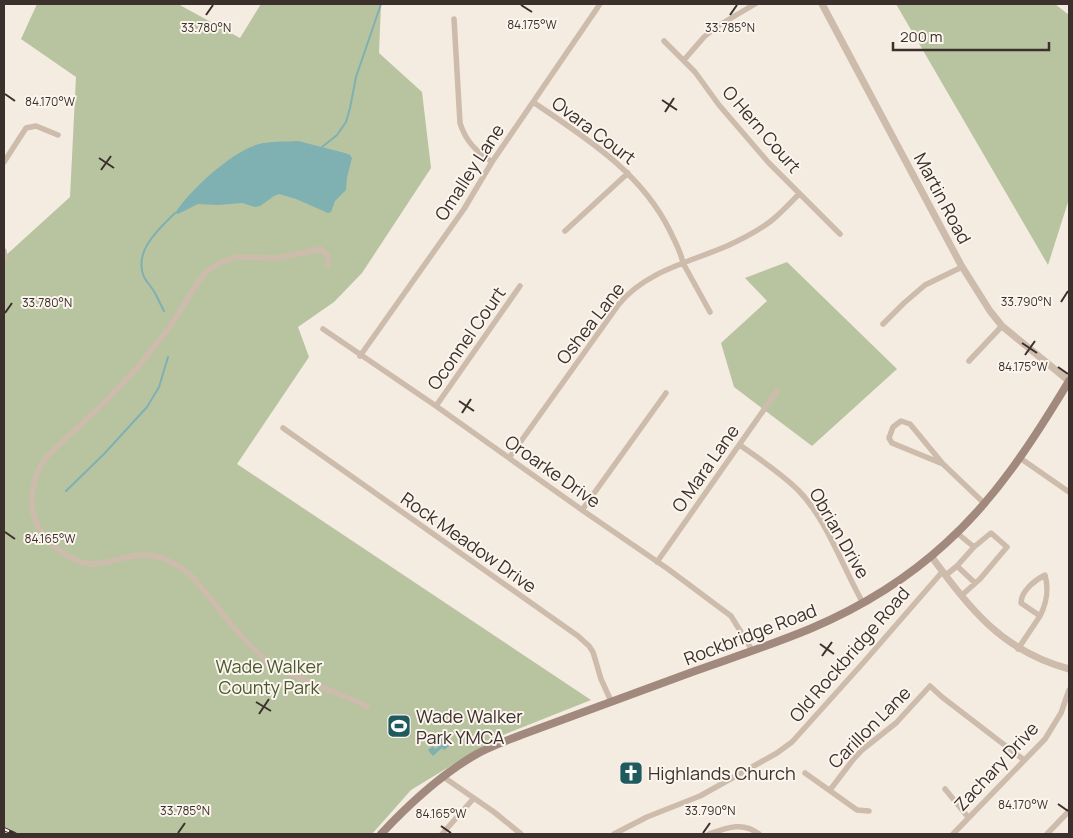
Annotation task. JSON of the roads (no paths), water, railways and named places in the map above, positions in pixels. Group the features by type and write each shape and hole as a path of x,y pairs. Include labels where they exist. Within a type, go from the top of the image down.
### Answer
{"main road":[{"name":"Rockbridge Road","path":"381,834 405,808 442,776 476,754 521,735 812,628 863,603 892,586 931,556 985,504 1038,433 1069,381"}],"street":[{"name":"Omalley Lane","path":"360,356 464,209 492,162 600,4"},
{"path":"684,60 716,27 755,4"},
{"name":"Martin Road","path":"822,4 962,267 990,311 1002,326 1069,381"},
{"path":"454,19 460,123 463,134 472,147 492,162"},
{"name":"O Hern Court","path":"664,41 704,82 742,132 799,194 840,234"},
{"name":"Ovara Court","path":"533,102 592,142 628,173 650,197 662,214 684,263 710,312"},
{"path":"4,162 26,128 36,126 58,135"},
{"path":"565,231 628,173"},
{"name":"Oshea Lane","path":"509,458 624,298 642,283 756,231 772,221 799,194"},
{"path":"328,264 328,256 321,250 277,258 238,257 222,262 208,270 198,282 169,328 138,367 106,401 47,456 34,479 31,502 34,517 40,531 57,549 69,557 83,563 99,564 140,556 160,557 183,569 195,579 222,613 277,668 366,706"},
{"path":"4,251 5,259"},
{"path":"884,324 925,285 962,267"},
{"name":"Oconnel Court","path":"436,406 520,286"},
{"path":"970,361 1002,326"},
{"name":"Oroarke Drive","path":"323,329 436,406 731,616 752,650"},
{"name":"O Mara Lane","path":"657,562 777,391"},
{"path":"582,510 666,393"},
{"path":"943,464 892,443 889,438 893,427 901,421 910,424 943,464 985,504"},
{"name":"Rock Meadow Drive","path":"283,428 589,646 611,702"},
{"name":"Obrian Drive","path":"740,445 788,481 808,502 828,535 863,603"},
{"path":"1020,458 1069,492"},
{"path":"957,533 974,547"},
{"name":"Old Rockbridge Road","path":"614,834 647,817 700,796 777,753 792,742 944,573 957,566 974,547 991,533 1007,548 975,583"},
{"path":"931,556 992,629 1018,649 1069,669"},
{"path":"957,566 975,583 962,595"},
{"path":"1018,649 1040,616 1044,607 1048,589 1045,575 1038,578 1021,598 1021,603 1040,616"},
{"name":"Carillon Lane","path":"830,790 862,750 896,723 930,686 1024,760"},
{"name":"Zachary Drive","path":"952,834 1045,739 1061,713 1069,690"},
{"path":"805,773 857,810 870,811"},
{"path":"442,776 510,824 521,834"},
{"path":"945,789 968,817"},
{"path":"442,834 474,798"},
{"path":"1047,834 1069,811"},
{"path":"709,834 728,827 741,826 759,834"}],"water":[{"path":"298,141 345,153 352,158 346,190 335,201 331,212 328,213 279,194 260,206 255,207 242,203 198,204 178,214 175,213 212,172 237,154 259,144"},
{"path":"443,738 449,746 444,750 442,748 433,756 428,750 433,746 435,749 438,747 435,743"}],"waterway":[{"path":"322,147 337,135 346,122 356,77 381,4"},
{"path":"164,311 154,291 144,277 142,258 149,241 175,213"},
{"path":"66,491 104,454 147,407 159,387 168,357"}],"railway":[{"path":"4,829 15,834"}],"place":[{"name":"Wade Walker Park YMCA","path":"399,726"},
{"name":"Highlands Church","path":"631,773"}],"park label":[{"name":"Wade Walker County Park","path":"269,676"}]}
